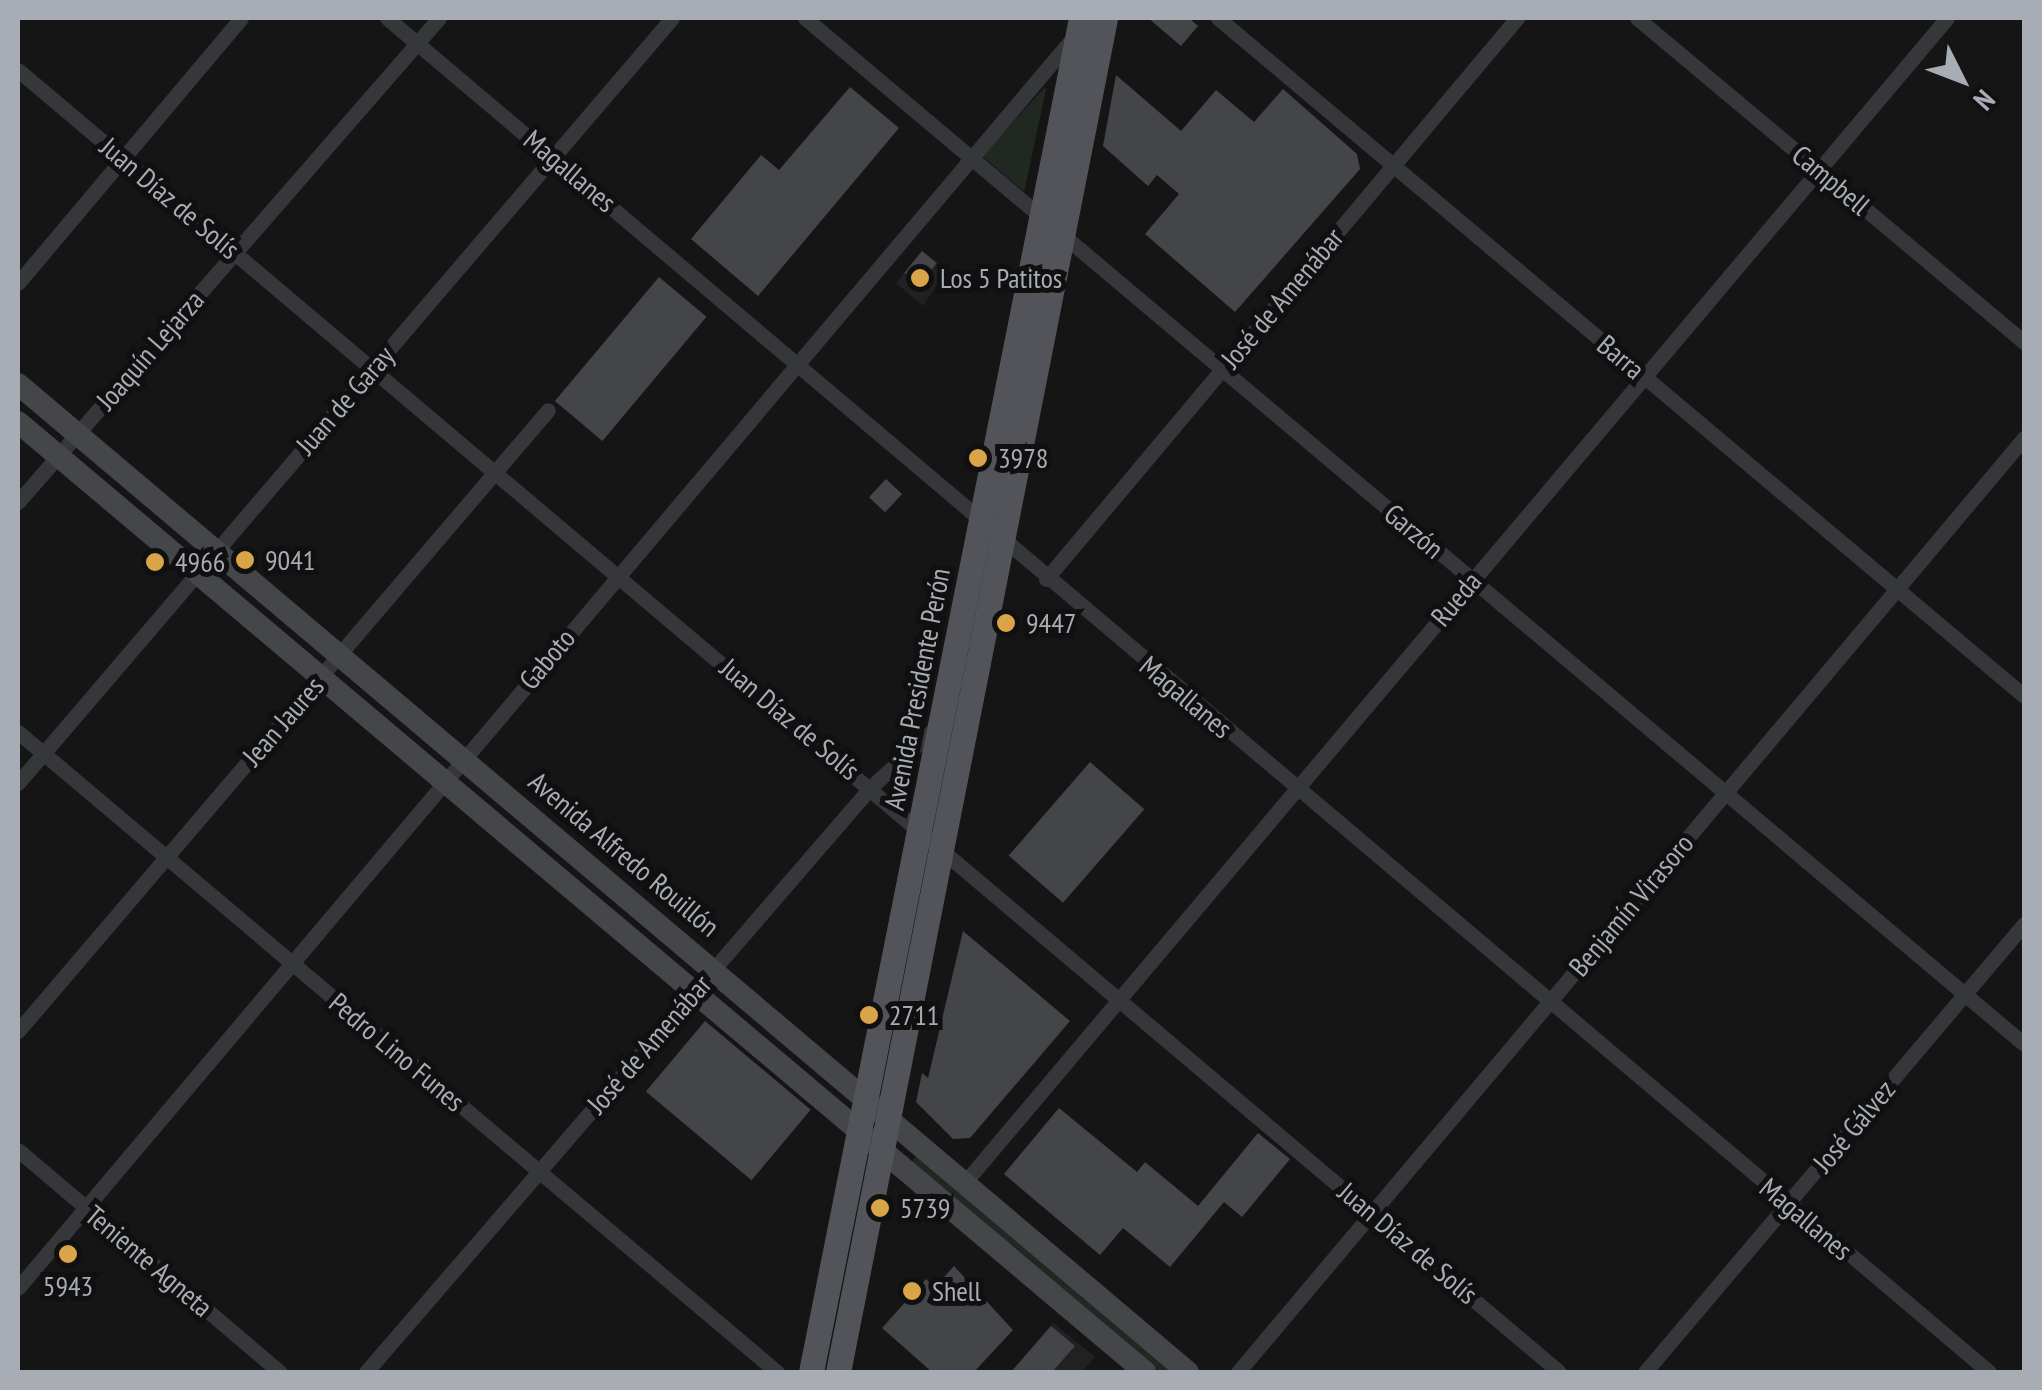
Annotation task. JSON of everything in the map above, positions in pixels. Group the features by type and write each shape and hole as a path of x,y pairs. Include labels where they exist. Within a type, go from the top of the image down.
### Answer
{"main road":[{"name":"Avenida Presidente Perón","path":"812,1372 980,524 1105,18"},
{"name":"Avenida Presidente Perón","path":"838,1372 1001,542 1053,228 1080,25"}],"street":[{"path":"18,283 242,18"},
{"name":"Magallanes","path":"387,18 1001,542 1990,1372"},
{"name":"Joaquín Lejarza","path":"18,502 439,18"},
{"name":"Juan de Garay","path":"18,782 672,18"},
{"name":"Garzón","path":"805,18 2024,1044"},
{"name":"Barra","path":"1218,18 2024,696"},
{"name":"José de Amenábar","path":"1046,579 1518,18"},
{"name":"Campbell","path":"1637,18 2024,342"},
{"name":"Rueda","path":"966,1181 1946,18"},
{"name":"Gaboto","path":"18,1288 1080,25"},
{"name":"Juan Díaz de Solís","path":"18,70 920,828 1559,1372"},
{"name":"Avenida Alfredo Rouillón","path":"18,384 867,1096 1188,1372"},
{"name":"Jean Jaures","path":"18,1031 548,410"},
{"path":"18,422 1145,1372"},
{"name":"Benjamín Virasoro","path":"1238,1372 2024,438"},
{"name":"José de Amenábar","path":"366,1372 871,787 941,723"},
{"name":"Pedro Lino Funes","path":"18,732 777,1372"},
{"name":"José Gálvez","path":"1645,1372 2024,924"},
{"name":"Teniente Agneta","path":"18,1150 280,1372"}],"shaded area":[{"path":"1045,87 1046,90 1024,192 982,156"},
{"name":"Los 5 Patitos","path":"922,251 946,271 923,306 896,283"},
{"path":"917,1155 1175,1372 1160,1372 911,1163"},
{"path":"1053,1323 1095,1357 1082,1372 1011,1372"}],"building":[{"path":"1148,18 1189,18 1198,26 1181,46"},
{"path":"1116,75 1181,131 1216,90 1254,122 1283,89 1357,154 1360,169 1235,312 1145,234 1179,194 1157,175 1148,186 1103,146"},
{"path":"850,87 899,128 758,296 691,239 761,155 779,170"},
{"path":"922,251 937,263 919,285 904,273"},
{"path":"659,277 706,317 602,441 555,401"},
{"path":"886,479 902,494 885,512 869,497"},
{"path":"1090,762 1144,809 1063,903 1009,856"},
{"path":"963,931 1070,1021 970,1138 953,1139 916,1102 922,1073 928,1078"},
{"path":"705,1021 811,1110 752,1180 646,1091"},
{"path":"1059,1108 1137,1172 1145,1162 1198,1206 1258,1133 1290,1159 1242,1217 1224,1202 1170,1267 1123,1228 1100,1255 1004,1174"},
{"path":"954,1266 1013,1330 974,1372 932,1372 882,1328 926,1279 935,1287"},
{"path":"1051,1326 1075,1346 1052,1372 1011,1372"}],"place":[{"name":"Los 5 Patitos","path":"920,278"},
{"name":"3978","path":"978,458"},
{"name":"9041","path":"245,560"},
{"name":"4966","path":"155,562"},
{"name":"9447","path":"1006,623"},
{"name":"2711","path":"869,1015"},
{"name":"5739","path":"880,1208"},
{"name":"5943","path":"68,1254"},
{"name":"Shell","path":"912,1291"}]}
